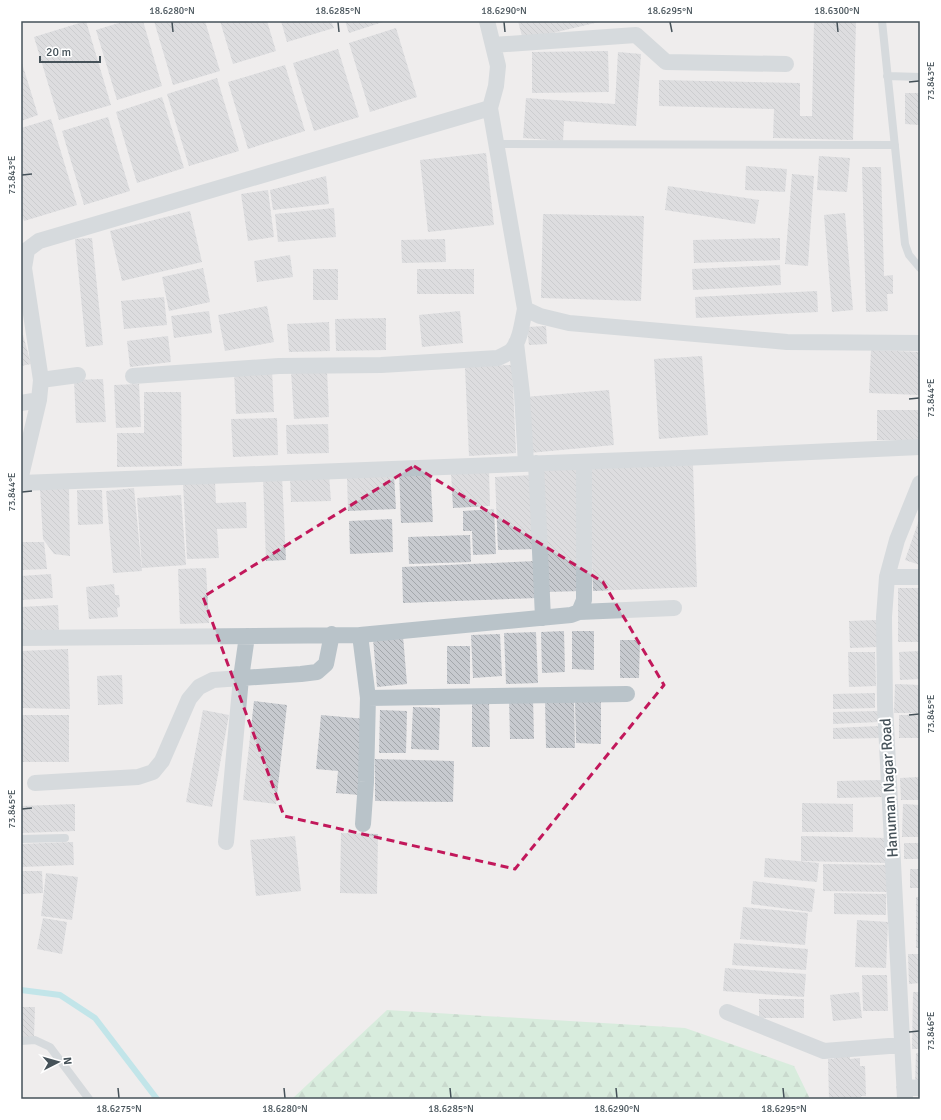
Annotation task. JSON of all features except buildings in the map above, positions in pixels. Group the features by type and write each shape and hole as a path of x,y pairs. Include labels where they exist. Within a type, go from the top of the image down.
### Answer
{"street":[{"path":"132,376 279,366 381,365 498,358 511,351 518,338 525,309 490,108 496,86 498,66 487,21"},
{"path":"494,45 636,34 666,62 786,64"},
{"path":"490,108 39,241 24,251 24,268 41,380 39,400 21,475 531,464 920,447"},
{"path":"525,309 540,316 569,323 701,335 786,342 920,343"},
{"path":"516,343 531,464 543,618"},
{"path":"41,380 78,375"},
{"path":"21,403 39,400"},
{"path":"579,612 584,600 584,462"},
{"name":"Hanuman Nagar Road","path":"904,1093 885,705 884,617 887,577 897,540 920,483"},
{"path":"887,577 920,576"},
{"path":"21,638 332,634 360,635 543,618 571,615 579,612 674,608"},
{"path":"35,783 138,777 153,772 162,762 189,699 199,687 213,680 317,672 326,664 332,634"},
{"path":"360,635 368,696 366,782 363,824"},
{"path":"226,842 241,678 247,636"},
{"path":"368,696 368,698 627,694"},
{"path":"727,1012 824,1052 902,1045"},
{"path":"904,1093 920,1088"}],"lane":[{"path":"882,21 905,244 909,255 920,268"},
{"path":"888,76 920,78"},
{"path":"496,144 895,145"},
{"path":"21,839 66,838"},
{"path":"21,1041 35,1040 50,1047 89,1099"}],"highlighted area":[{"path":"414,466 603,582 664,685 515,869 284,816 203,597"}],"green space":[{"path":"387,1010 685,1028 794,1066 810,1099 292,1099"}],"waterway":[{"path":"21,990 60,995 95,1018 157,1099"}]}
